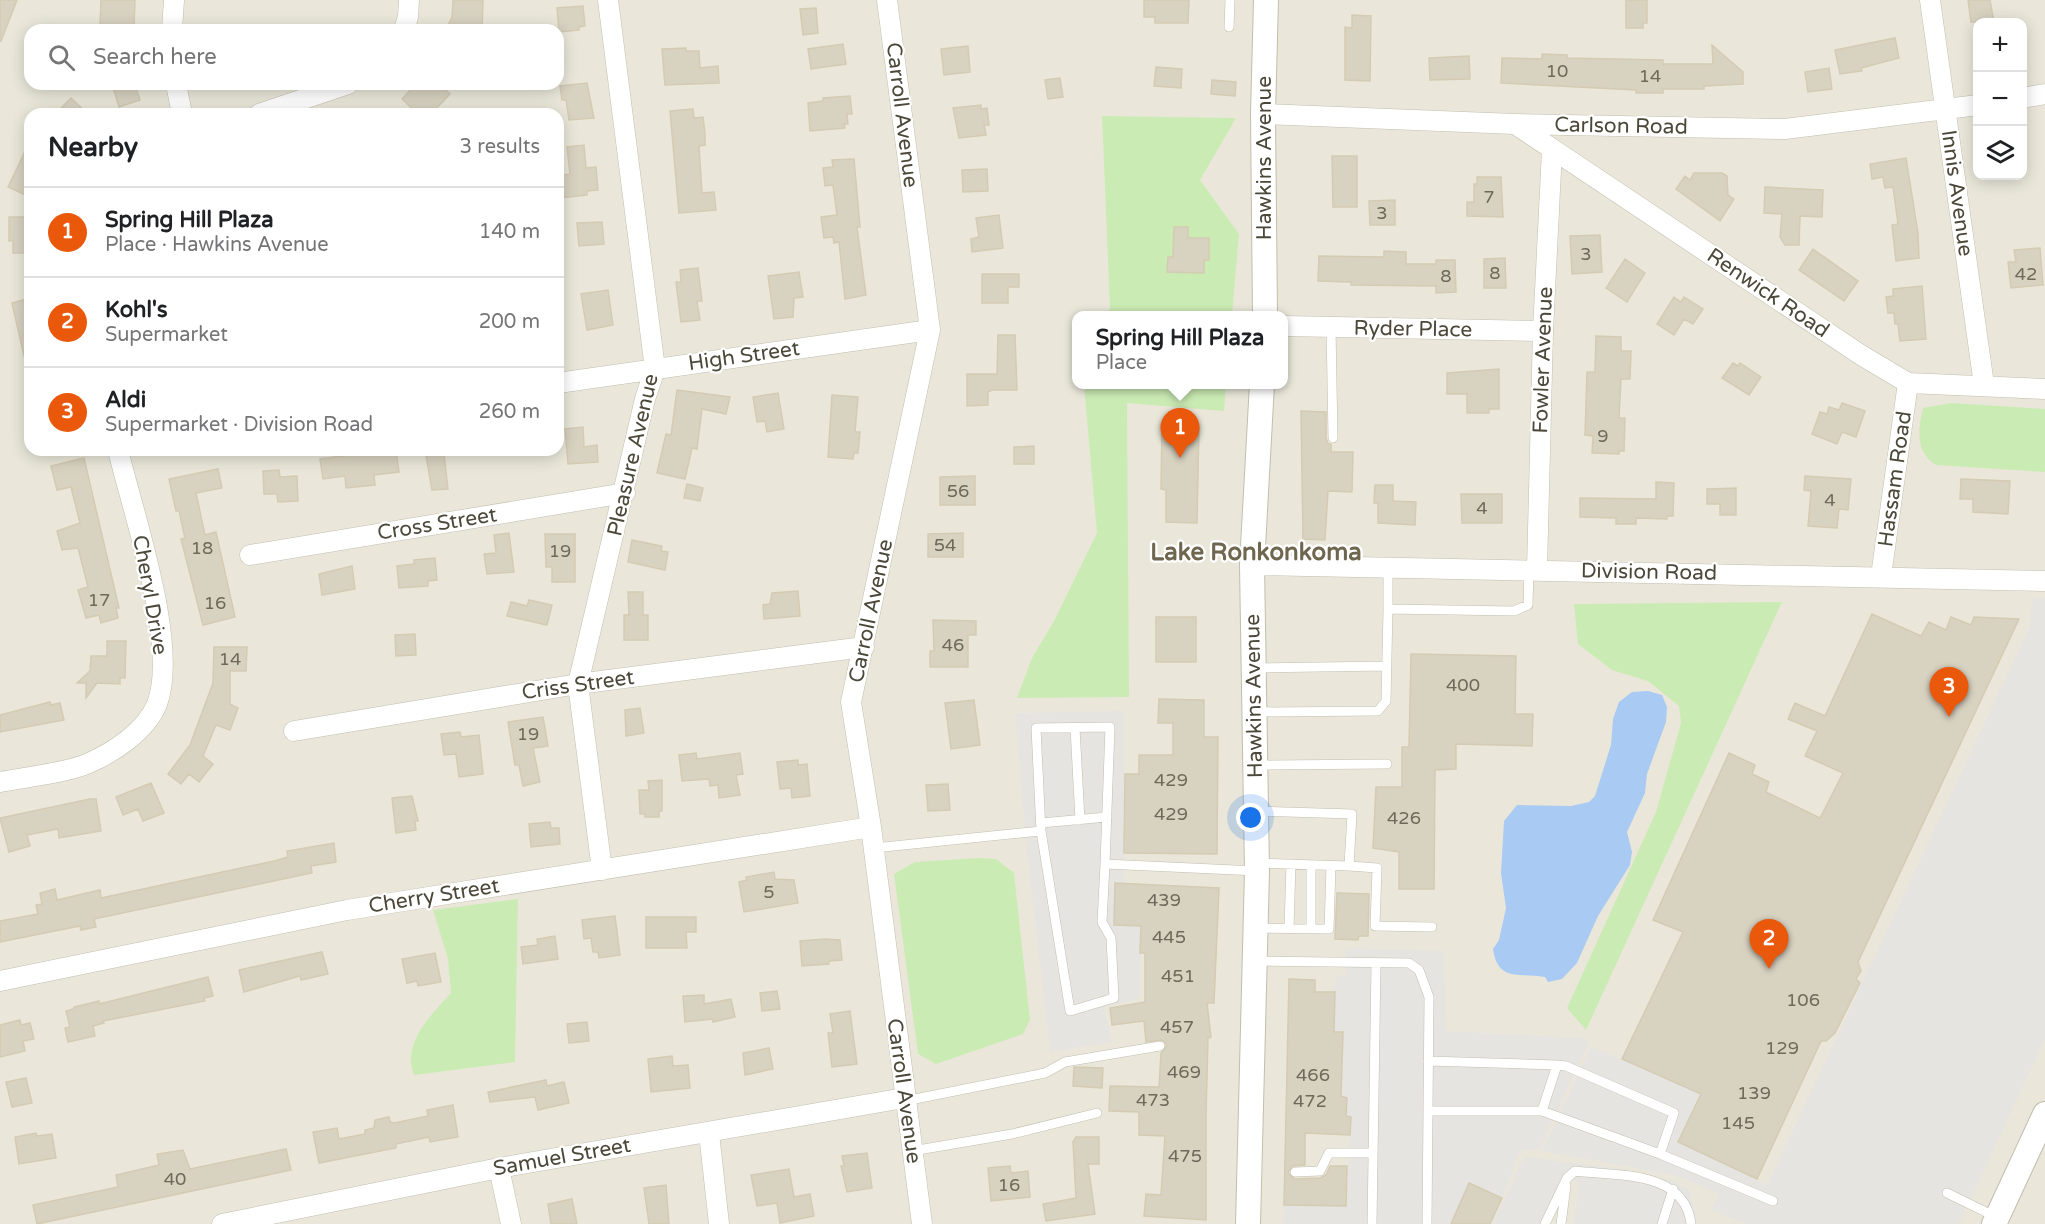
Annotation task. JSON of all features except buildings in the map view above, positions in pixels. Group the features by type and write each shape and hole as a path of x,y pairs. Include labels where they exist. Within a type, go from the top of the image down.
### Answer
{"street":[{"path":"172,24 174,0"},
{"path":"406,24 409,0"},
{"name":"Pleasure Avenue","path":"602,870 578,684 645,399 655,369 608,0"},
{"name":"Carroll Avenue","path":"887,0 930,330 851,702 873,849 922,1224"},
{"name":"Hawkins Avenue","path":"1265,311 1263,114 1266,0"},
{"name":"Innis Avenue","path":"1930,0 1984,385"},
{"path":"177,90 181,108"},
{"path":"277,108 330,90"},
{"path":"2027,97 2045,94"},
{"name":"Carlson Road","path":"1263,114 1515,124 1785,129 1946,111 1973,106"},
{"name":"Renwick Road","path":"1515,124 1861,355 1908,383 2045,389"},
{"name":"Fowler Avenue","path":"1533,570 1552,150"},
{"name":"Ryder Place","path":"1288,326 1543,331"},
{"name":"High Street","path":"564,382 930,330"},
{"name":"Hassam Road","path":"1881,576 1908,383"},
{"name":"Hawkins Avenue","path":"1248,1224 1257,867 1252,566 1262,389"},
{"name":"Cheryl Drive","path":"0,782 87,764 107,753 141,728 156,705 163,679 160,635 143,552 119,456"},
{"name":"Cross Street","path":"250,555 624,493"},
{"name":"Division Road","path":"1252,566 1881,576 2045,581"},
{"name":"Criss Street","path":"294,731 578,684 864,646"},
{"name":"Cherry Street","path":"0,981 347,910 870,827"},
{"name":"Samuel Street","path":"222,1224 499,1168 904,1100"},
{"path":"1995,1221 2042,1126"},
{"path":"709,1133 719,1224"},
{"path":"499,1168 511,1224"}],"lane":[{"path":"1229,27 1230,0"},
{"path":"1331,327 1334,438"},
{"path":"1255,712 1378,711 1386,701 1388,567"},
{"path":"1388,609 1514,611 1528,605 1533,570"},
{"path":"1254,668 1387,666"},
{"path":"1110,727 1102,922 1112,938 1114,998 1070,1011 1041,827 1036,728 1075,728 1110,727"},
{"path":"1075,728 1080,820"},
{"path":"1256,765 1387,764"},
{"path":"1256,811 1352,814 1349,866"},
{"path":"873,849 1107,817"},
{"path":"1106,864 1257,867 1291,864 1377,868 1375,926 1431,927"},
{"path":"1289,928 1291,864"},
{"path":"1311,865 1311,928"},
{"path":"1256,928 1329,929 1331,866"},
{"path":"1254,961 1408,963 1419,970 1429,997 1427,1224"},
{"path":"1372,1224 1376,963"},
{"path":"904,1100 1045,1073 1065,1062 1160,1046"},
{"path":"1428,1060 1566,1066 1674,1113 1660,1154"},
{"path":"1542,1111 1557,1065"},
{"path":"1428,1112 1542,1111 1660,1154 1773,1201"},
{"path":"912,1151 1012,1134 1096,1113"},
{"path":"1295,1172 1320,1171 1329,1154 1373,1153"},
{"path":"1545,1224 1568,1178 1575,1171 1648,1179 1673,1189 1682,1197 1691,1224"},
{"path":"1561,1224 1568,1178"},
{"path":"1662,1224 1673,1189"},
{"path":"1947,1193 1995,1221"}],"shaded area":[{"path":"0,0 2045,0 2045,1224 0,1224"},
{"path":"2032,598 2045,599 2045,1039 1959,1224 1746,1224 1710,1210 1719,1194 1678,1176 1542,1151 1591,1046 1701,1094 1678,1142 1767,1185 2030,626"},
{"path":"1124,711 1124,884 1115,883 1114,924 1141,926 1140,998 1104,1007 1112,1042 1050,1052 1027,851 1015,713"},
{"path":"1345,948 1444,951 1446,1031 1585,1038 1589,1043 1539,1150 1520,1151 1502,1198 1469,1184 1451,1224 1283,1224 1284,1205 1346,1206 1350,1132 1346,1116 1347,1098 1341,1096 1343,1032 1327,1032 1337,975 1346,976"},
{"path":"1524,1157 1623,1169 1671,1180 1689,1190 1697,1218 1696,1224 1574,1224 1579,1182 1561,1181 1543,1224 1492,1224"}],"green space":[{"path":"1102,116 1236,118 1200,180 1239,234 1232,311 1109,311"},
{"path":"1084,389 1226,389 1224,411 1127,403 1129,697 1017,698 1032,658 1054,621 1097,533"},
{"path":"1951,403 2045,409 2045,472 1936,465 1929,460 1921,447 1919,432 1923,408"},
{"path":"1782,602 1586,1030 1567,1008 1656,812 1681,723 1679,706 1648,681 1612,670 1578,644 1574,604"},
{"path":"996,859 1014,873 1030,1020 1023,1034 936,1064 918,1054 894,874 915,862"},
{"path":"518,899 515,1062 414,1075 411,1063 415,1041 420,1030 451,993 448,959 433,910"}],"water":[{"path":"1648,691 1662,695 1667,707 1666,722 1647,774 1645,793 1627,832 1632,852 1630,865 1598,916 1577,963 1562,979 1548,982 1545,977 1512,974 1505,971 1496,960 1493,949 1499,940 1506,908 1501,873 1504,821 1517,805 1571,806 1589,802 1595,796 1611,745 1613,719 1619,702 1632,692"}],"place":[{"name":"Spring Hill Plaza","path":"1180,458"},
{"name":"Aldi","path":"1949,717"},
{"name":"Kohl's","path":"1769,969"}],"district":[{"name":"Lake Ronkonkoma","path":"1256,552"}]}
